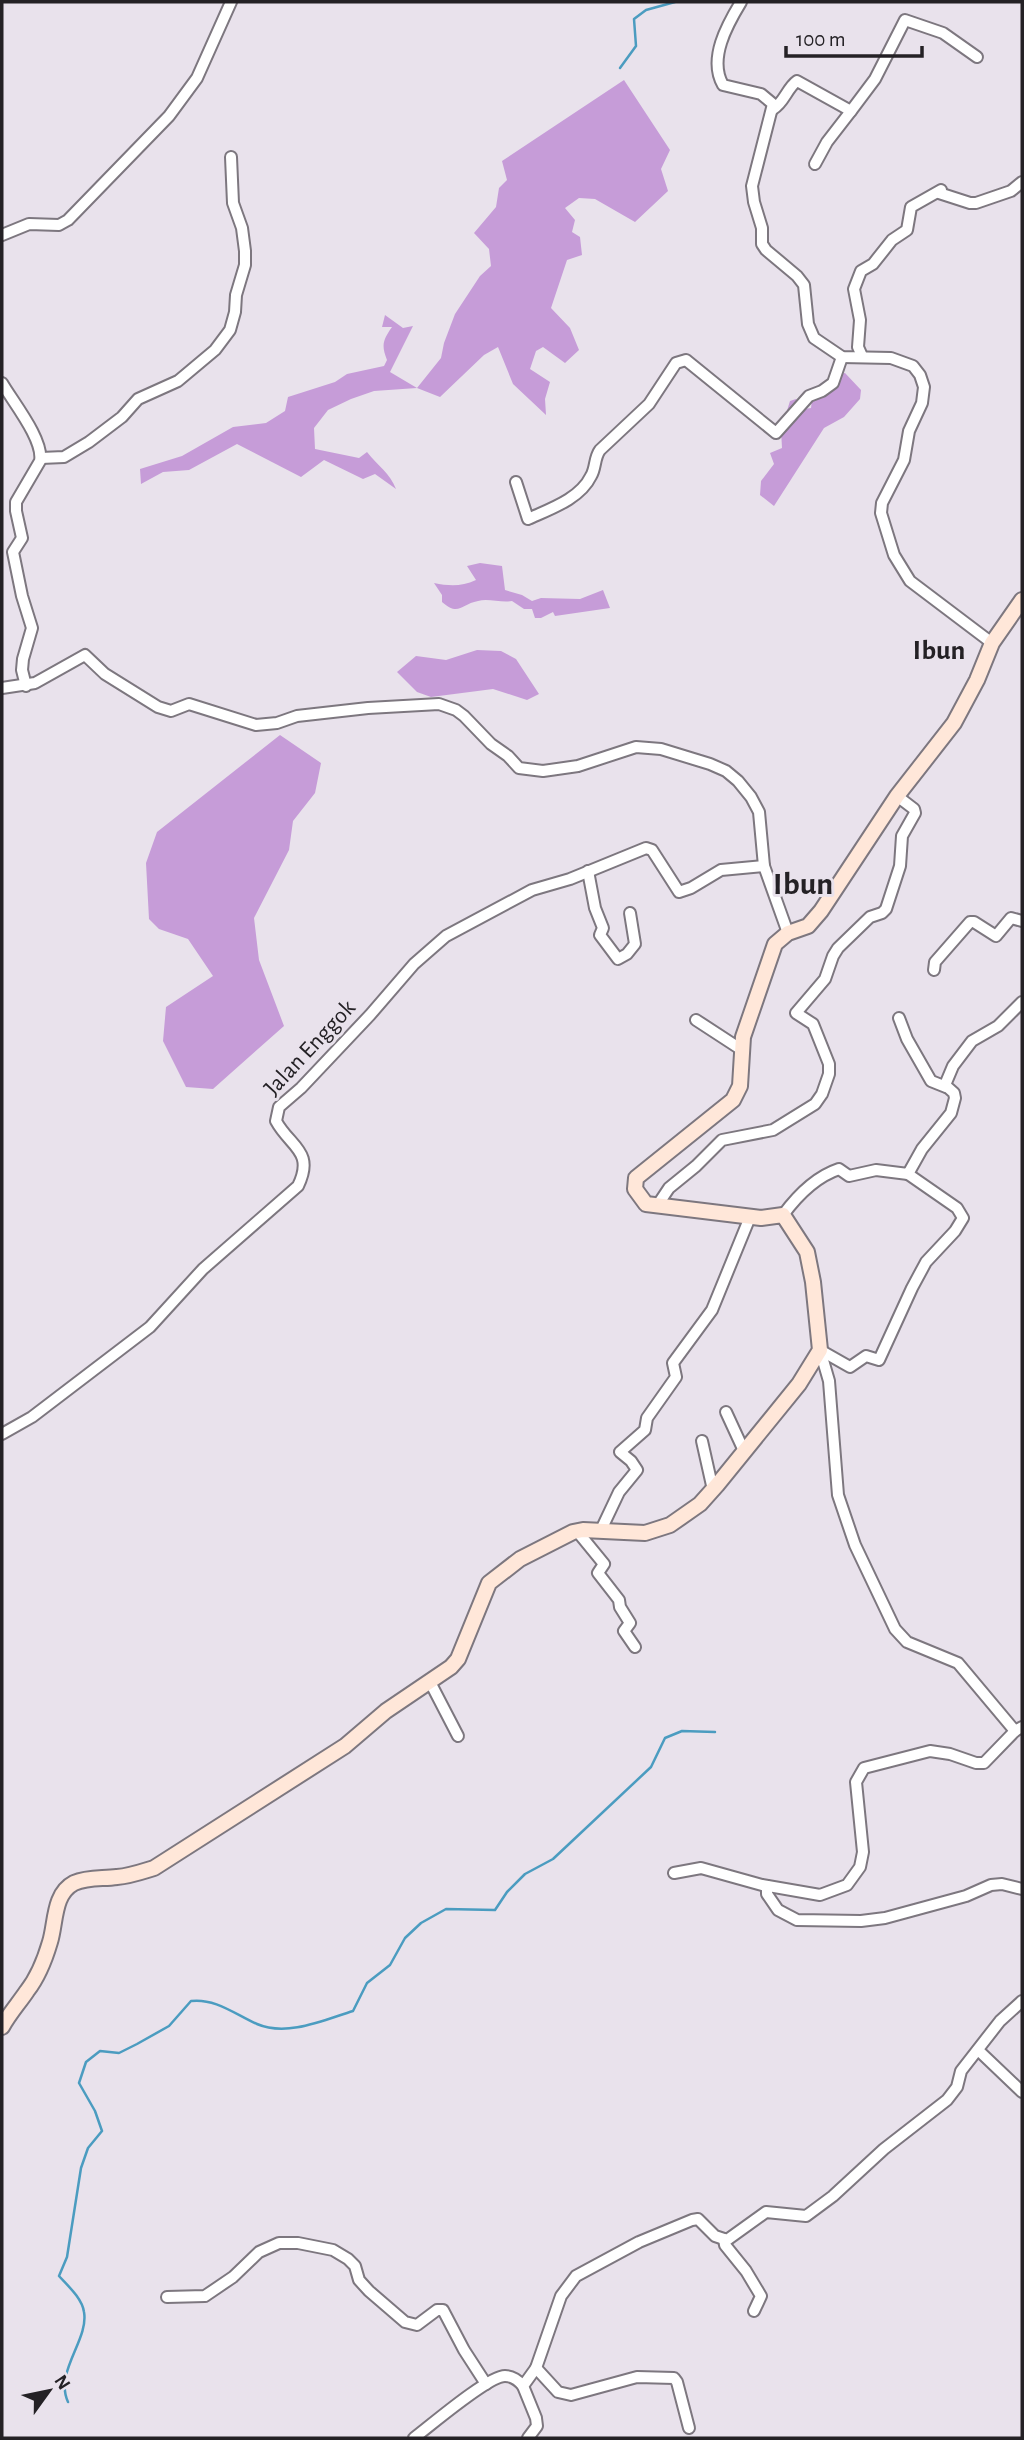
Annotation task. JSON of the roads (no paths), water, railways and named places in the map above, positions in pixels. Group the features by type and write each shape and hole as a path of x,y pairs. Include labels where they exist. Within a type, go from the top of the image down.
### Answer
{"main road":[{"path":"2,2026 30,1988 39,1970 51,1939 58,1903 63,1892 73,1884 92,1878 114,1878 153,1868 345,1746 386,1711 451,1667 458,1659 488,1583 520,1559 577,1531 645,1533 670,1525 687,1514 713,1490 799,1384 820,1350 807,1252 783,1215 750,1217 646,1204 637,1195 635,1182 638,1174 733,1100 740,1087 742,1050 751,1009 775,944 788,933 808,926 821,911 897,796 954,723 977,680 992,643 1022,600"}],"street":[{"path":"2,235 29,224 59,225 68,220 169,116 197,78 230,2"},
{"path":"741,2 726,30 716,67 723,85 768,98 773,109 752,186 762,228 762,244 804,285 808,324 814,338 842,357 891,358 913,366 920,375 924,387 922,403 909,431 904,460 881,507 894,555 910,581 992,643"},
{"path":"815,164 827,142 875,79 904,20 943,33 977,57"},
{"path":"773,109 778,107 797,81 851,111"},
{"path":"41,458 64,457 89,442 122,416 138,399 177,381 215,350 230,331 236,295 245,265 242,228 233,203 231,157"},
{"path":"862,356 858,348 860,320 854,289 861,271 873,264 892,240 907,230 911,207 940,191 976,203 1011,191 1022,182"},
{"path":"516,482 528,519 571,498 591,477 596,455 600,450 649,404 676,363 682,360 686,360 776,433 809,396 833,383 842,357"},
{"path":"2,383 40,448 41,458 16,502 22,538 13,552 32,628 23,659 22,670 26,686"},
{"path":"2,688 26,686 44,680 85,655 104,674 158,707 171,711 189,704 256,725 277,723 302,715 439,704 464,716 519,768 555,770 578,766 636,747 661,749 710,764 726,771 738,781 759,812 764,866 788,933"},
{"path":"657,1206 669,1188 722,1140 775,1129 815,1104 822,1094 829,1074 828,1064 813,1024 796,1013 824,979 832,956 838,948 870,917 882,913 888,904 900,866 902,836 915,813 914,809 897,796"},
{"name":"Jalan Enggok","path":"2,1434 32,1417 150,1327 203,1269 298,1186 304,1171 303,1157 276,1121 279,1107 370,1015 430,948 464,925 526,893 649,848 679,892 721,870 764,866"},
{"path":"588,872 595,908 603,928 600,935 618,959 627,954 635,944 630,913"},
{"path":"934,970 935,962 970,922 996,936 1011,918 1022,921"},
{"path":"946,1087 945,1082 953,1066 972,1041 998,1026 1022,1002"},
{"path":"899,1018 907,1039 931,1081 951,1090 955,1098 951,1113 922,1149 908,1174"},
{"path":"695,1020 742,1050"},
{"path":"783,1215 794,1199 809,1185 831,1172 839,1170 849,1176 876,1170 908,1174 957,1208 963,1218 955,1231 926,1262 879,1360 866,1356 850,1367 820,1350"},
{"path":"601,1530 621,1489 637,1470 620,1452 645,1430 647,1418 676,1377 673,1363 712,1310 750,1217"},
{"path":"674,1873 701,1868 767,1886 820,1895 847,1885 860,1867 863,1852 856,1782 864,1768 930,1751 984,1763 1019,1729 958,1663 914,1645 902,1638 895,1629 855,1545 841,1507 829,1381 820,1350"},
{"path":"726,1412 744,1451"},
{"path":"702,1441 713,1490"},
{"path":"577,1531 604,1564 598,1573 620,1602 620,1608 631,1623 624,1630 635,1647"},
{"path":"430,1682 458,1736"},
{"path":"767,1886 771,1901 786,1916 797,1920 885,1918 966,1896 991,1885 1002,1884 1022,1889"},
{"path":"523,2386 536,2368 561,2296 576,2276 639,2242 692,2220 698,2220 715,2236 724,2239 730,2238 766,2212 804,2216 815,2211 884,2149 947,2100 959,2083 961,2071 1000,2021 1022,2001"},
{"path":"978,2050 1022,2092"},
{"path":"724,2239 725,2245 746,2271 761,2296 754,2311"},
{"path":"167,2297 205,2296 233,2277 259,2252 279,2243 323,2247 353,2263 363,2285 405,2322 417,2325 439,2309 443,2310 486,2384"},
{"path":"536,2368 558,2392 571,2395 637,2377 674,2378 689,2428"},
{"path":"414,2438 486,2384 506,2376 523,2386 536,2418 537,2426 528,2438"}],"waterway":[{"path":"620,68 636,46 634,19 646,10 675,2"},
{"path":"68,2402 65,2379 82,2334 84,2312 77,2297 59,2276 67,2257 81,2168 88,2148 102,2131 95,2111 79,2083 86,2062 100,2051 119,2053 169,2026 191,2001 209,2002 257,2024 281,2029 305,2026 353,2011 367,1983 390,1965 405,1938 421,1923 446,1909 495,1910 507,1892 525,1874 553,1859 651,1767 665,1738 682,1731 715,1732"}],"district":[{"name":"Ibun","path":"939,651"},
{"name":"Ibun","path":"803,884"}]}
